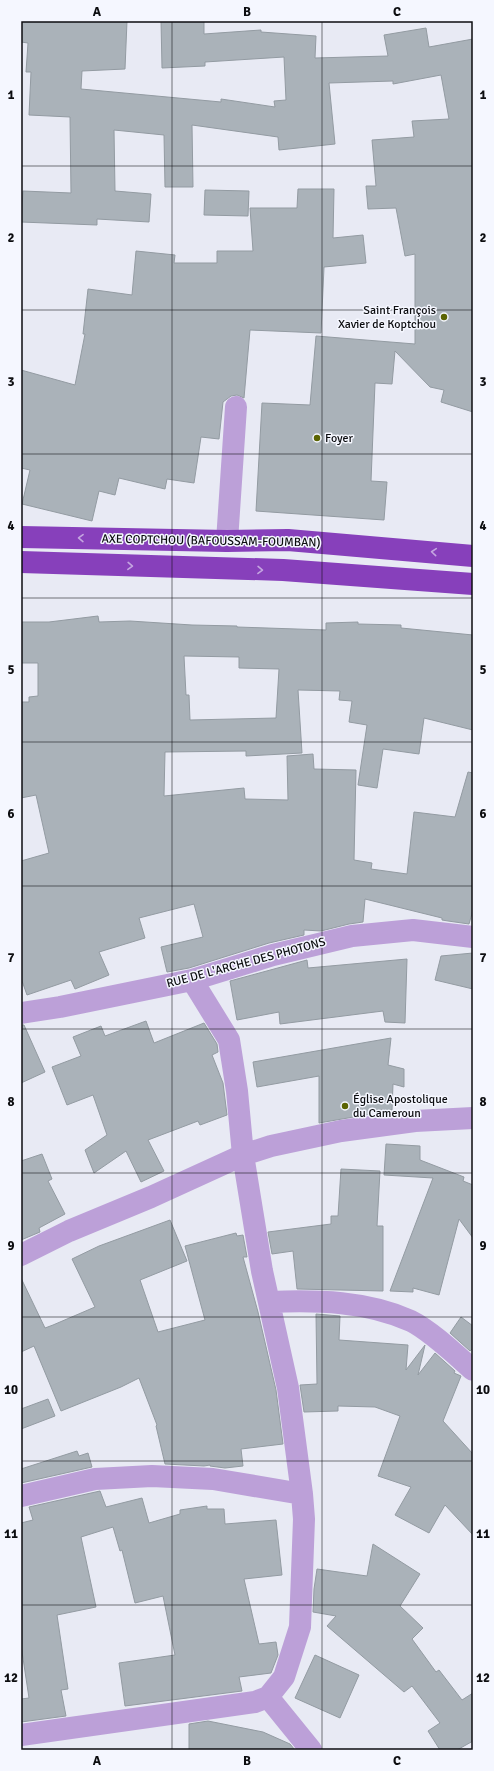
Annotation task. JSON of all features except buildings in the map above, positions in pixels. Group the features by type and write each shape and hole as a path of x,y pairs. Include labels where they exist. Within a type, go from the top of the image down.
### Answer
{"highway":[{"name":"AXE COPTCHOU (BAFOUSSAM-FOUMBAN)","path":"21,537 227,541 288,540 473,556"},
{"path":"401,549 401,580"},
{"path":"21,562 283,570 401,580 473,584"}],"street":[{"path":"227,541 236,408"},
{"name":"RUE DE L'ARCHE DES PHOTONS","path":"21,1013 60,1007 192,980 273,955 352,936 413,930 473,937"},
{"path":"21,1735 232,1706 255,1702 268,1697 284,1677 300,1627 304,1519 288,1388 262,1271 243,1155 237,1091 228,1040 192,980"},
{"path":"21,1255 69,1231 152,1197 243,1155 271,1146 341,1131 415,1121 473,1118"},
{"path":"270,1302 308,1300 370,1307 411,1321 446,1346 473,1370"},
{"path":"21,1496 95,1479 152,1476 213,1479 302,1494"},
{"path":"268,1697 311,1750"}],"place":[{"name":"Saint François Xavier de Koptchou","path":"444,317"},
{"name":"Foyer","path":"317,438"},
{"name":"Église Apostolique du Cameroun","path":"345,1106"}]}
